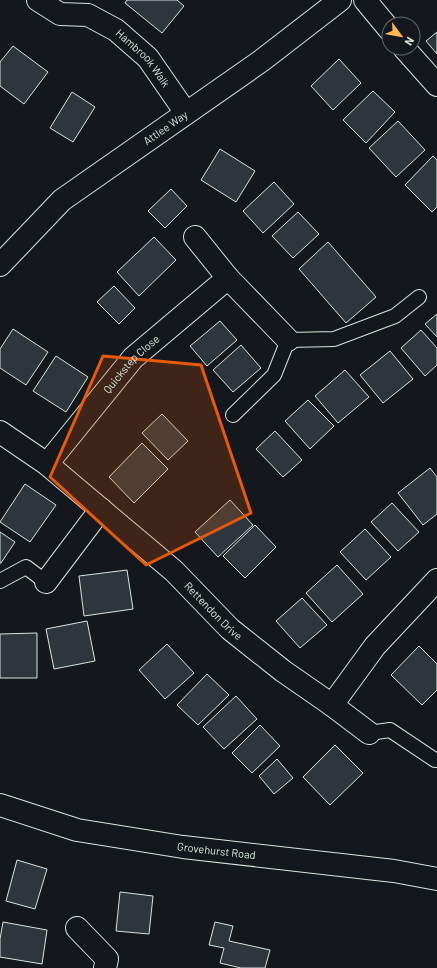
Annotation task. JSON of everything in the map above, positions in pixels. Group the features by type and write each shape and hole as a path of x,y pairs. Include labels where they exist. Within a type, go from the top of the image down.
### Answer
{"street":[{"name":"Hambrook Walk","path":"38,0 60,14 91,8 148,58 186,113"},
{"name":"Attlee Way","path":"0,265 62,200 261,60 340,0"},
{"path":"365,0 381,19"},
{"path":"411,56 437,85"},
{"path":"195,237 228,278 288,340"},
{"name":"Quickstep Close","path":"47,464 134,358 228,278"},
{"name":"Rettendon Drive","path":"0,432 47,464 174,571 230,629 283,671 332,705 368,733"},
{"path":"46,582 101,509"},
{"path":"332,705 375,646 437,580"},
{"name":"Grovehurst Road","path":"0,805 85,831 183,847 394,871 437,879"},
{"path":"77,928 107,959 105,968"}],"lane":[{"path":"233,416 274,375 288,340 334,339 395,316 419,298"},
{"path":"0,581 26,567 46,582"},
{"path":"368,733 390,730 435,760"}],"highlighted area":[{"path":"103,356 201,365 251,513 146,565 50,477"}],"building":[{"path":"127,0 177,0 184,6 162,33 125,3"},
{"path":"437,32 437,54 426,41"},
{"path":"13,46 48,72 24,104 0,86 0,62"},
{"path":"339,59 361,83 333,110 311,86"},
{"path":"373,91 395,112 366,143 343,120"},
{"path":"72,92 95,107 73,142 50,128"},
{"path":"398,121 425,150 396,177 369,148"},
{"path":"220,149 255,171 236,202 201,180"},
{"path":"433,156 437,160 437,207 432,212 405,185"},
{"path":"274,182 294,204 263,233 243,211"},
{"path":"171,189 187,206 165,228 148,211"},
{"path":"298,212 319,234 293,258 272,236"},
{"path":"154,237 176,260 139,296 117,272"},
{"path":"328,242 376,297 346,323 299,269"},
{"path":"114,286 135,308 119,324 97,302"},
{"path":"437,314 437,337 425,324"},
{"path":"220,321 237,340 207,366 190,346"},
{"path":"13,329 48,352 26,385 0,368 0,349"},
{"path":"421,330 437,348 437,365 425,376 401,348"},
{"path":"241,345 261,368 233,392 213,370"},
{"path":"390,351 413,379 383,403 360,375"},
{"path":"56,356 88,377 66,412 33,391"},
{"path":"345,370 369,397 338,423 315,396"},
{"path":"308,400 334,426 310,449 285,421"},
{"path":"162,414 188,441 168,460 142,433"},
{"path":"275,431 302,460 283,477 256,449"},
{"path":"142,443 168,469 134,503 109,477"},
{"path":"430,468 437,477 437,514 423,525 398,493"},
{"path":"25,484 56,505 30,542 0,522"},
{"path":"230,500 253,525 218,557 195,532"},
{"path":"392,503 419,532 398,551 371,522"},
{"path":"255,525 276,547 245,578 223,556"},
{"path":"365,529 391,557 366,580 340,552"},
{"path":"0,532 15,542 1,563 0,563"},
{"path":"337,565 363,594 332,622 306,593"},
{"path":"127,570 133,609 84,616 79,576"},
{"path":"302,598 327,625 300,648 276,621"},
{"path":"87,621 95,661 54,669 46,629"},
{"path":"37,633 37,678 0,678 0,634"},
{"path":"167,644 194,673 165,699 139,670"},
{"path":"419,646 437,664 437,690 422,705 391,675"},
{"path":"207,674 229,695 198,725 177,705"},
{"path":"236,696 257,719 224,749 203,727"},
{"path":"260,725 280,746 252,773 232,753"},
{"path":"335,745 363,773 330,805 303,777"},
{"path":"277,759 293,778 274,794 259,776"},
{"path":"17,860 47,869 35,909 6,901"},
{"path":"120,892 153,896 149,934 116,931"},
{"path":"3,922 47,930 42,964 0,957 0,939"},
{"path":"215,922 233,926 229,941 270,950 265,968 241,968 220,963 224,948 209,945"}]}
